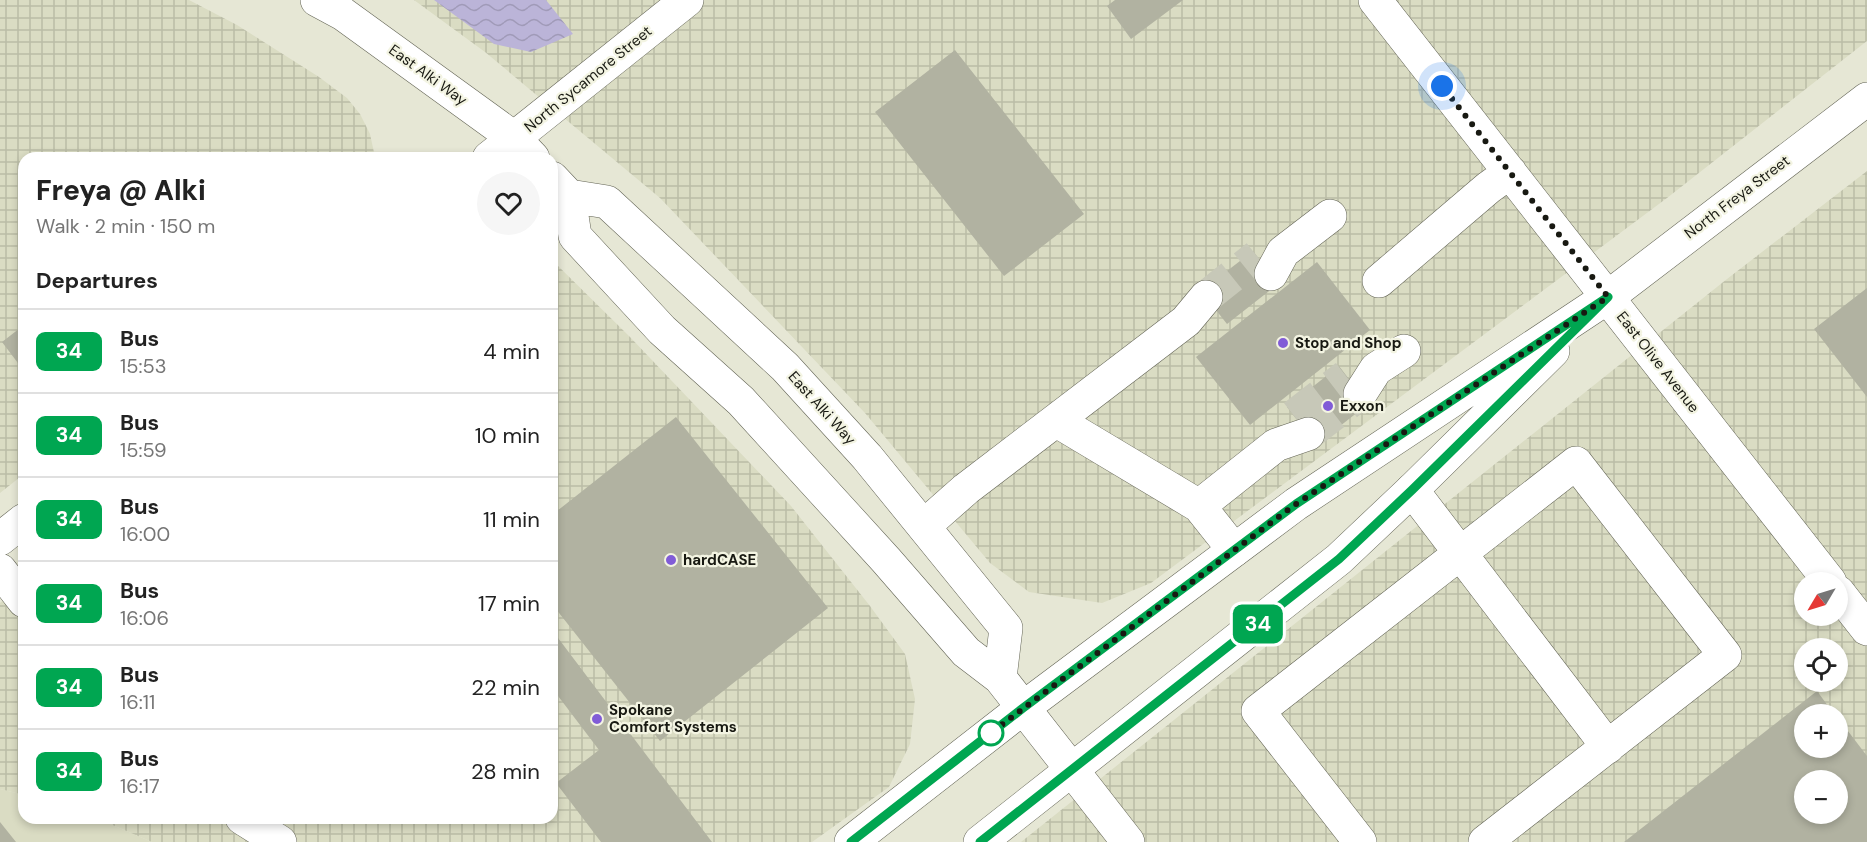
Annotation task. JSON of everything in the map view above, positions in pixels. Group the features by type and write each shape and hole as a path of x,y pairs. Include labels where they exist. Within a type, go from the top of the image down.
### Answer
{"main road":[{"name":"East Alki Way","path":"317,0 343,14 524,148"},
{"name":"North Sycamore Street","path":"524,148 687,0"},
{"name":"East Olive Avenue","path":"1375,0 1822,572"},
{"name":"North Freya Street","path":"851,842 1023,708 1296,504 1608,297 1867,99"},
{"path":"1379,280 1510,172"},
{"name":"East Alki Way","path":"560,187 607,202 785,367 867,457 1006,627 1000,678"},
{"name":"East Alki Way","path":"560,187 575,236 662,330 741,401 886,560 966,652 1000,678 1128,842"},
{"path":"1270,261 1330,216"},
{"name":"North Freya Street","path":"980,842 1339,559 1608,297"},
{"path":"924,526 966,489 1204,311"},
{"path":"1361,380 1404,351"},
{"path":"1057,421 1199,506 1234,550"},
{"path":"1199,506 1301,425"},
{"path":"1360,842 1258,711 1576,463 1725,655 1485,842"},
{"path":"1412,490 1608,747"},
{"path":"0,539 18,525"},
{"path":"0,570 18,593"},
{"path":"1848,605 1867,629"},
{"path":"252,824 280,842"}],"shaded area":[{"path":"0,0 189,0 237,25 319,77 347,98 360,114 370,134 374,152 18,152 18,479 0,493"},
{"path":"414,0 1867,0 1867,41 1667,198 1151,583 1102,603 1029,592 990,563 865,413 660,198 485,52"},
{"path":"1867,171 1867,842 1021,842 1727,279"},
{"path":"558,266 630,337 791,506 905,654 915,699 910,744 889,787 812,842 152,842 110,824 558,824"},
{"path":"18,589 18,794 0,789 0,603"},
{"path":"0,789 18,794 18,824 110,824 152,842 0,842"}],"water":[{"path":"434,0 546,0 573,34 531,52 494,44"}],"building":[{"path":"1115,0 1183,0 1131,39 1107,6"},
{"path":"955,50 1084,214 1004,276 875,112"},
{"path":"1253,251 1278,284 1227,324 1201,291"},
{"name":"Stop and Shop","path":"1317,262 1370,330 1250,425 1196,357"},
{"path":"1867,288 1867,397 1814,329"},
{"path":"18,330 18,363 2,342"},
{"name":"Exxon","path":"1339,366 1368,404 1316,445 1287,407"},
{"name":"hardCASE","path":"676,417 828,608 660,741 558,612 558,510"},
{"name":"Spokane Comfort Systems","path":"558,638 712,842 601,842 558,786 558,781 599,750 558,696"},
{"path":"1816,692 1827,704 1800,704"},
{"path":"1794,709 1794,758 1848,758 1848,731 1867,756 1867,842 1624,842"},
{"path":"0,822 16,842 0,842"}],"tunnel":[{"path":"1206,297 1257,256"},
{"path":"1294,416 1346,376"},
{"path":"1308,434 1360,394"}],"bus line":[{"name":"34","path":"851,842 1023,708 1296,504 1608,297 1339,559 980,842"}],"place":[{"name":"Stop and Shop","path":"1283,343"},
{"name":"Exxon","path":"1328,406"},
{"name":"hardCASE","path":"671,560"},
{"name":"Spokane Comfort Systems","path":"597,719"}],"route":[{"path":"991,733 988,735 1296,504 1608,297 1442,86"}]}
